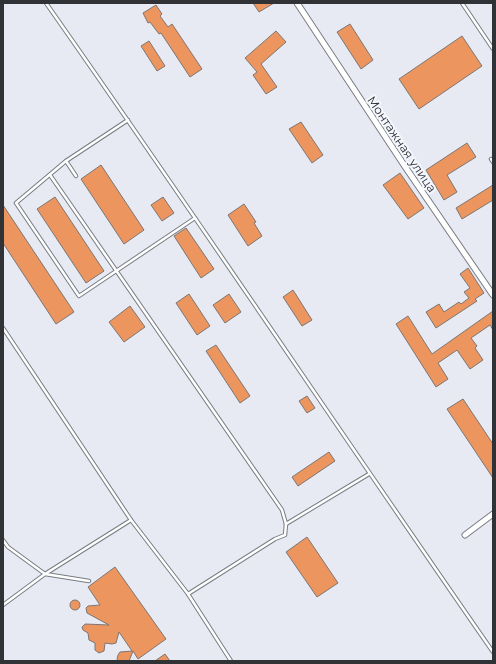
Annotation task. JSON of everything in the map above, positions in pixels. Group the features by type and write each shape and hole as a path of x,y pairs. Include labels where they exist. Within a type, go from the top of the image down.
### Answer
{"street":[{"name":"Монтажная улица","path":"298,3 406,168 493,295"},
{"path":"465,534 493,514"}],"lane":[{"path":"46,3 493,652"},
{"path":"462,3 493,49"},
{"path":"128,120 66,161 16,203 79,296 195,218"},
{"path":"66,161 76,176"},
{"path":"50,175 282,510 286,524 285,534 188,594"},
{"path":"3,328 131,520 188,594 231,661"},
{"path":"286,524 369,474"},
{"path":"3,606 45,574 131,520"},
{"path":"3,540 8,546 45,574 89,580"}],"building":[{"path":"253,3 274,3 259,12"},
{"path":"156,5 162,14 160,16 168,27 172,24 202,69 190,77 161,33 159,34 150,22 148,23 143,13"},
{"path":"350,24 373,60 361,69 337,32"},
{"path":"276,31 286,42 261,64 277,87 266,94 253,75 257,72 245,58"},
{"path":"462,36 482,66 419,109 399,79"},
{"path":"149,41 165,66 157,71 141,46"},
{"path":"301,122 323,155 312,163 289,129"},
{"path":"467,143 476,157 447,175 457,192 444,200 426,170"},
{"path":"101,165 144,230 124,244 81,179"},
{"path":"400,173 424,208 408,219 383,185"},
{"path":"493,185 493,200 462,219 456,208"},
{"path":"55,197 104,271 86,283 37,209"},
{"path":"163,197 174,213 162,221 151,205"},
{"path":"244,204 256,222 254,223 262,236 248,246 228,215"},
{"path":"3,205 74,312 56,324 3,243"},
{"path":"186,228 214,269 201,278 174,236"},
{"path":"468,268 484,293 475,299 477,301 436,328 426,312 439,304 444,312 459,302 461,304 469,298 464,292 470,288 460,274"},
{"path":"293,290 312,320 302,326 283,297"},
{"path":"189,294 210,326 197,335 176,303"},
{"path":"229,294 241,312 225,323 213,305"},
{"path":"130,306 145,327 124,342 109,322"},
{"path":"493,311 493,330 490,325 471,338 477,346 475,348 483,360 470,369 457,350 438,363 448,379 436,387 396,324 408,316 432,354"},
{"path":"216,345 250,396 240,403 206,351"},
{"path":"307,396 315,408 307,413 299,401"},
{"path":"463,399 493,444 493,478 447,409"},
{"path":"329,452 335,461 298,486 292,477"},
{"path":"307,537 338,583 317,597 286,552"},
{"path":"115,567 166,639 138,659 133,651 129,661 118,661 117,659 120,652 132,651 119,632 116,643 105,643 104,651 99,653 95,650 95,643 89,640 88,633 83,630 82,627 85,624 109,625 87,613 86,608 88,606 100,605 88,587"},
{"path":"75,600 80,605 75,610 70,605"},
{"path":"165,654 170,661 155,661"}]}
